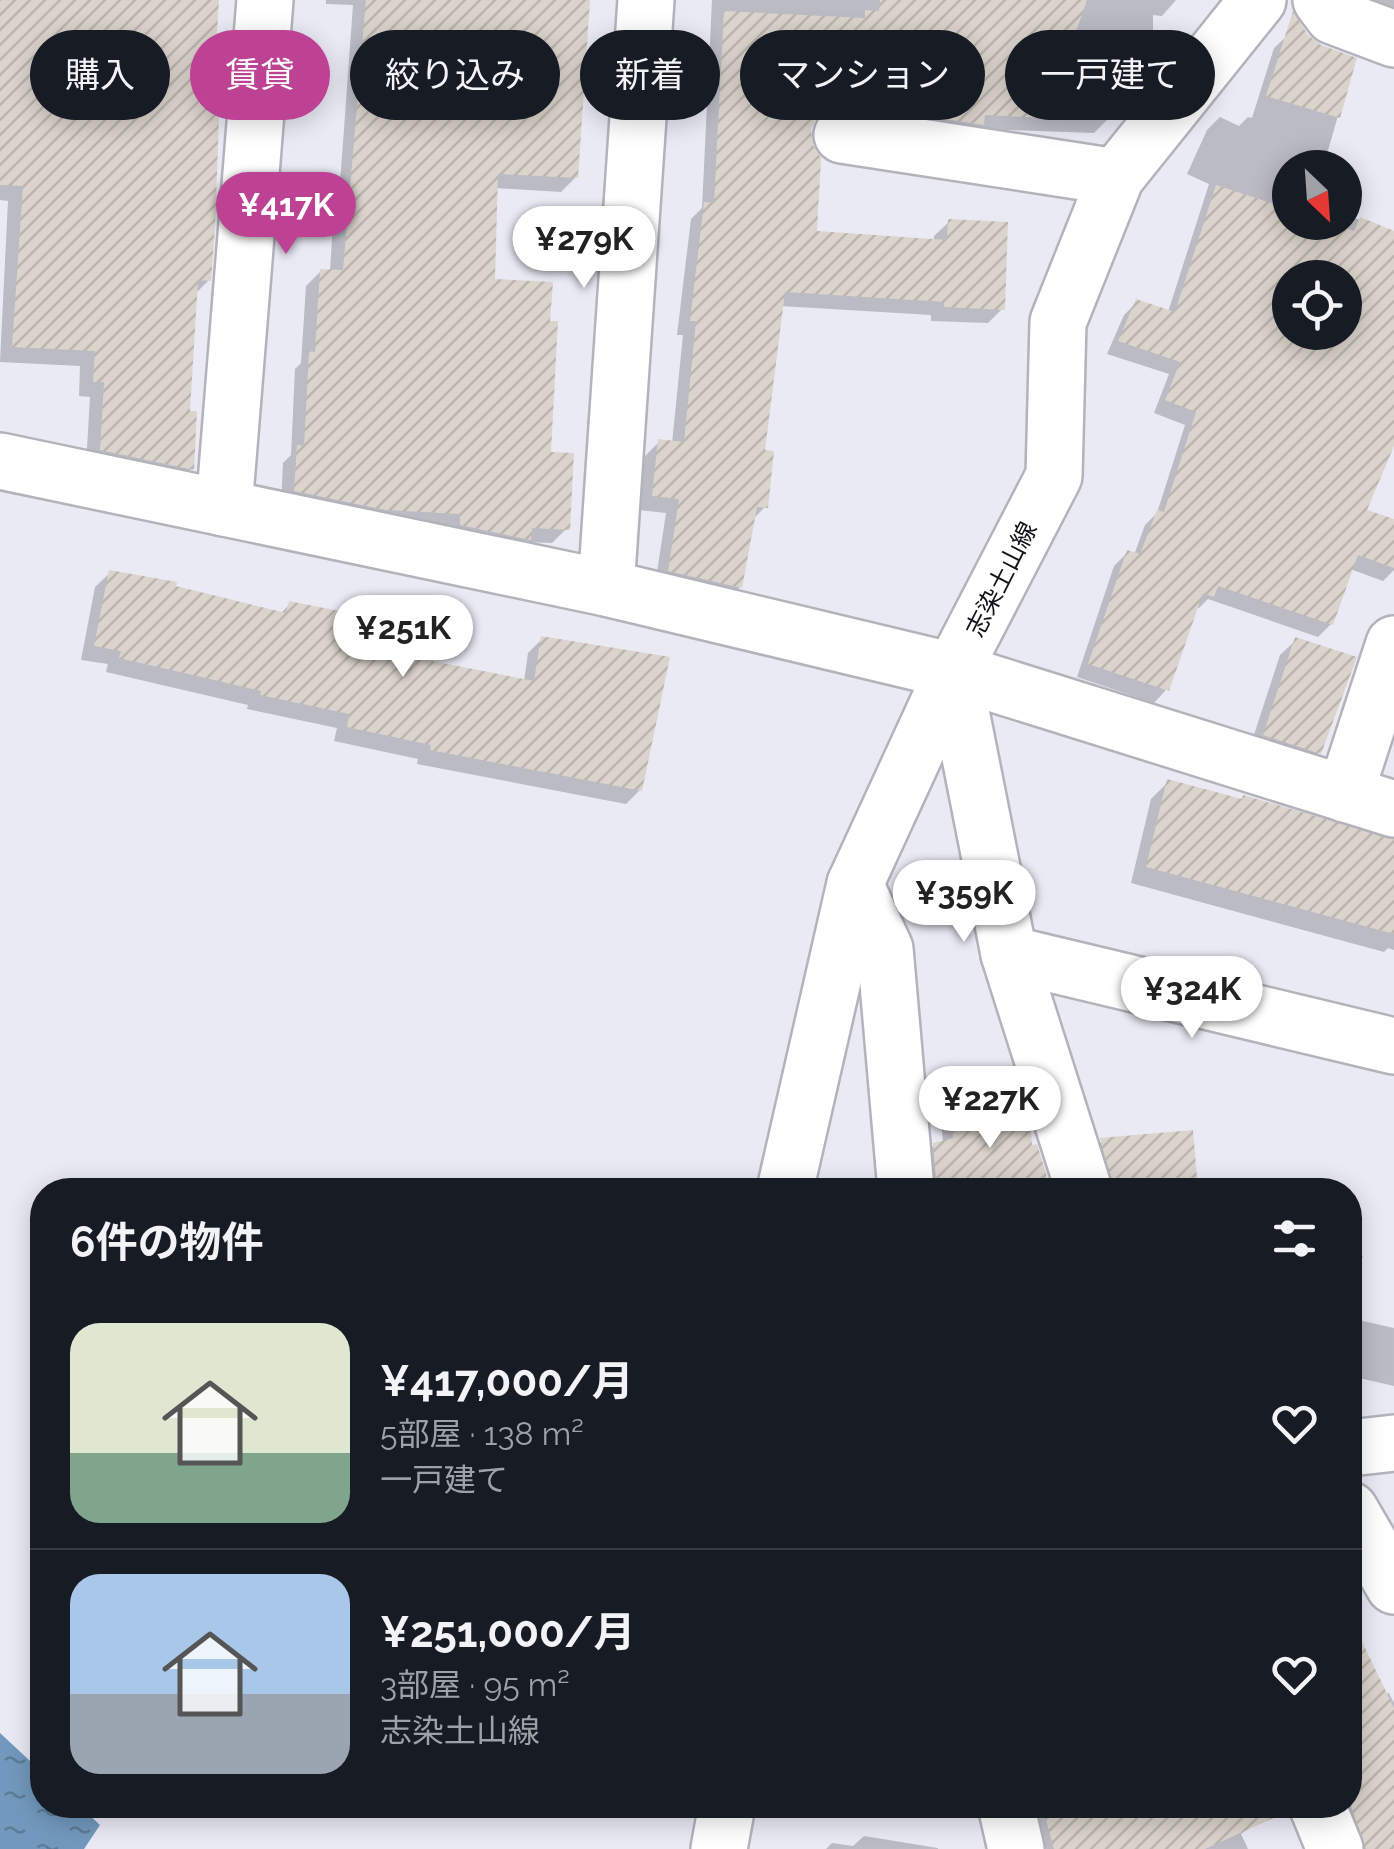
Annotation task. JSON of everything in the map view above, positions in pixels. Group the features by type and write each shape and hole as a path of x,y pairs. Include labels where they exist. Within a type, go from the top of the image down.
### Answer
{"street":[{"path":"224,508 264,0"},
{"path":"606,588 646,0"},
{"name":"志染土山線","path":"788,1178 855,884 953,671 1054,476 1058,322 1116,177 1258,0"},
{"path":"1321,0 1333,16 1394,39"},
{"path":"842,135 1116,177"},
{"path":"0,461 606,588 953,671 1370,802 1394,644"},
{"path":"953,671 1010,954 1080,1178"},
{"path":"855,884 884,949 905,1178"},
{"path":"1010,954 1394,1046"},
{"path":"1362,1447 1394,1443"},
{"path":"1362,1531 1394,1586"},
{"path":"719,1849 725,1818"},
{"path":"1009,1818 1016,1849"},
{"path":"1322,1818 1335,1849"}],"water":[{"path":"0,1733 30,1761 30,1818 93,1818 100,1825 84,1849 0,1849"}],"building":[{"path":"0,0 219,0 217,30 190,30 190,120 219,120 211,281 198,280 190,411 197,411 194,470 100,450 104,382 93,382 95,351 12,347 23,186 0,185"},
{"path":"366,0 590,0 588,30 580,30 582,120 578,178 498,174 495,279 553,282 550,321 558,321 551,452 574,453 570,530 532,528 531,540 460,525 460,514 386,510 294,491 297,445 304,446 309,351 315,352 320,269 343,270 356,120 560,120 560,30 363,30"},
{"path":"880,0 1087,0 1077,30 1005,30 1005,116 985,115 985,30 740,30 740,120 815,120 811,129 813,145 821,158 817,231 947,240 948,219 1008,222 1005,310 785,292 765,450 774,451 768,508 757,507 742,588 668,571 679,499 652,496 658,439 684,442 696,321 690,321 704,202 714,203 724,11 865,18 865,10 879,11"},
{"path":"1293,11 1308,35 1321,45 1357,58 1340,118 1266,96"},
{"path":"951,120 984,120 984,125"},
{"path":"1216,185 1272,203 1272,240 1362,240 1362,218 1394,231 1394,446 1367,510 1394,519 1394,568 1358,555 1333,625 1218,586 1214,597 1203,593 1169,691 1088,664 1127,550 1140,554 1157,510 1164,512 1196,412 1165,400 1180,362 1118,341 1136,299 1175,312"},
{"path":"109,570 177,582 176,586 286,613 289,601 359,615 355,632 435,648 432,661 534,681 541,636 670,657 642,791 430,750 431,745 347,727 349,714 119,658 121,651 94,646"},
{"path":"1295,637 1357,657 1321,754 1263,735"},
{"path":"1167,779 1242,799 1243,795 1394,839 1394,934 1146,867"},
{"path":"1023,1101 1032,1145 1037,1144 1047,1178 936,1178 933,1143 953,1138 951,1108"},
{"path":"1193,1130 1197,1178 1111,1178 1100,1138"},
{"path":"1362,1642 1394,1708 1394,1849 1366,1849 1355,1818 1362,1818"},
{"path":"1046,1818 1274,1818 1205,1849 1054,1849"}]}
